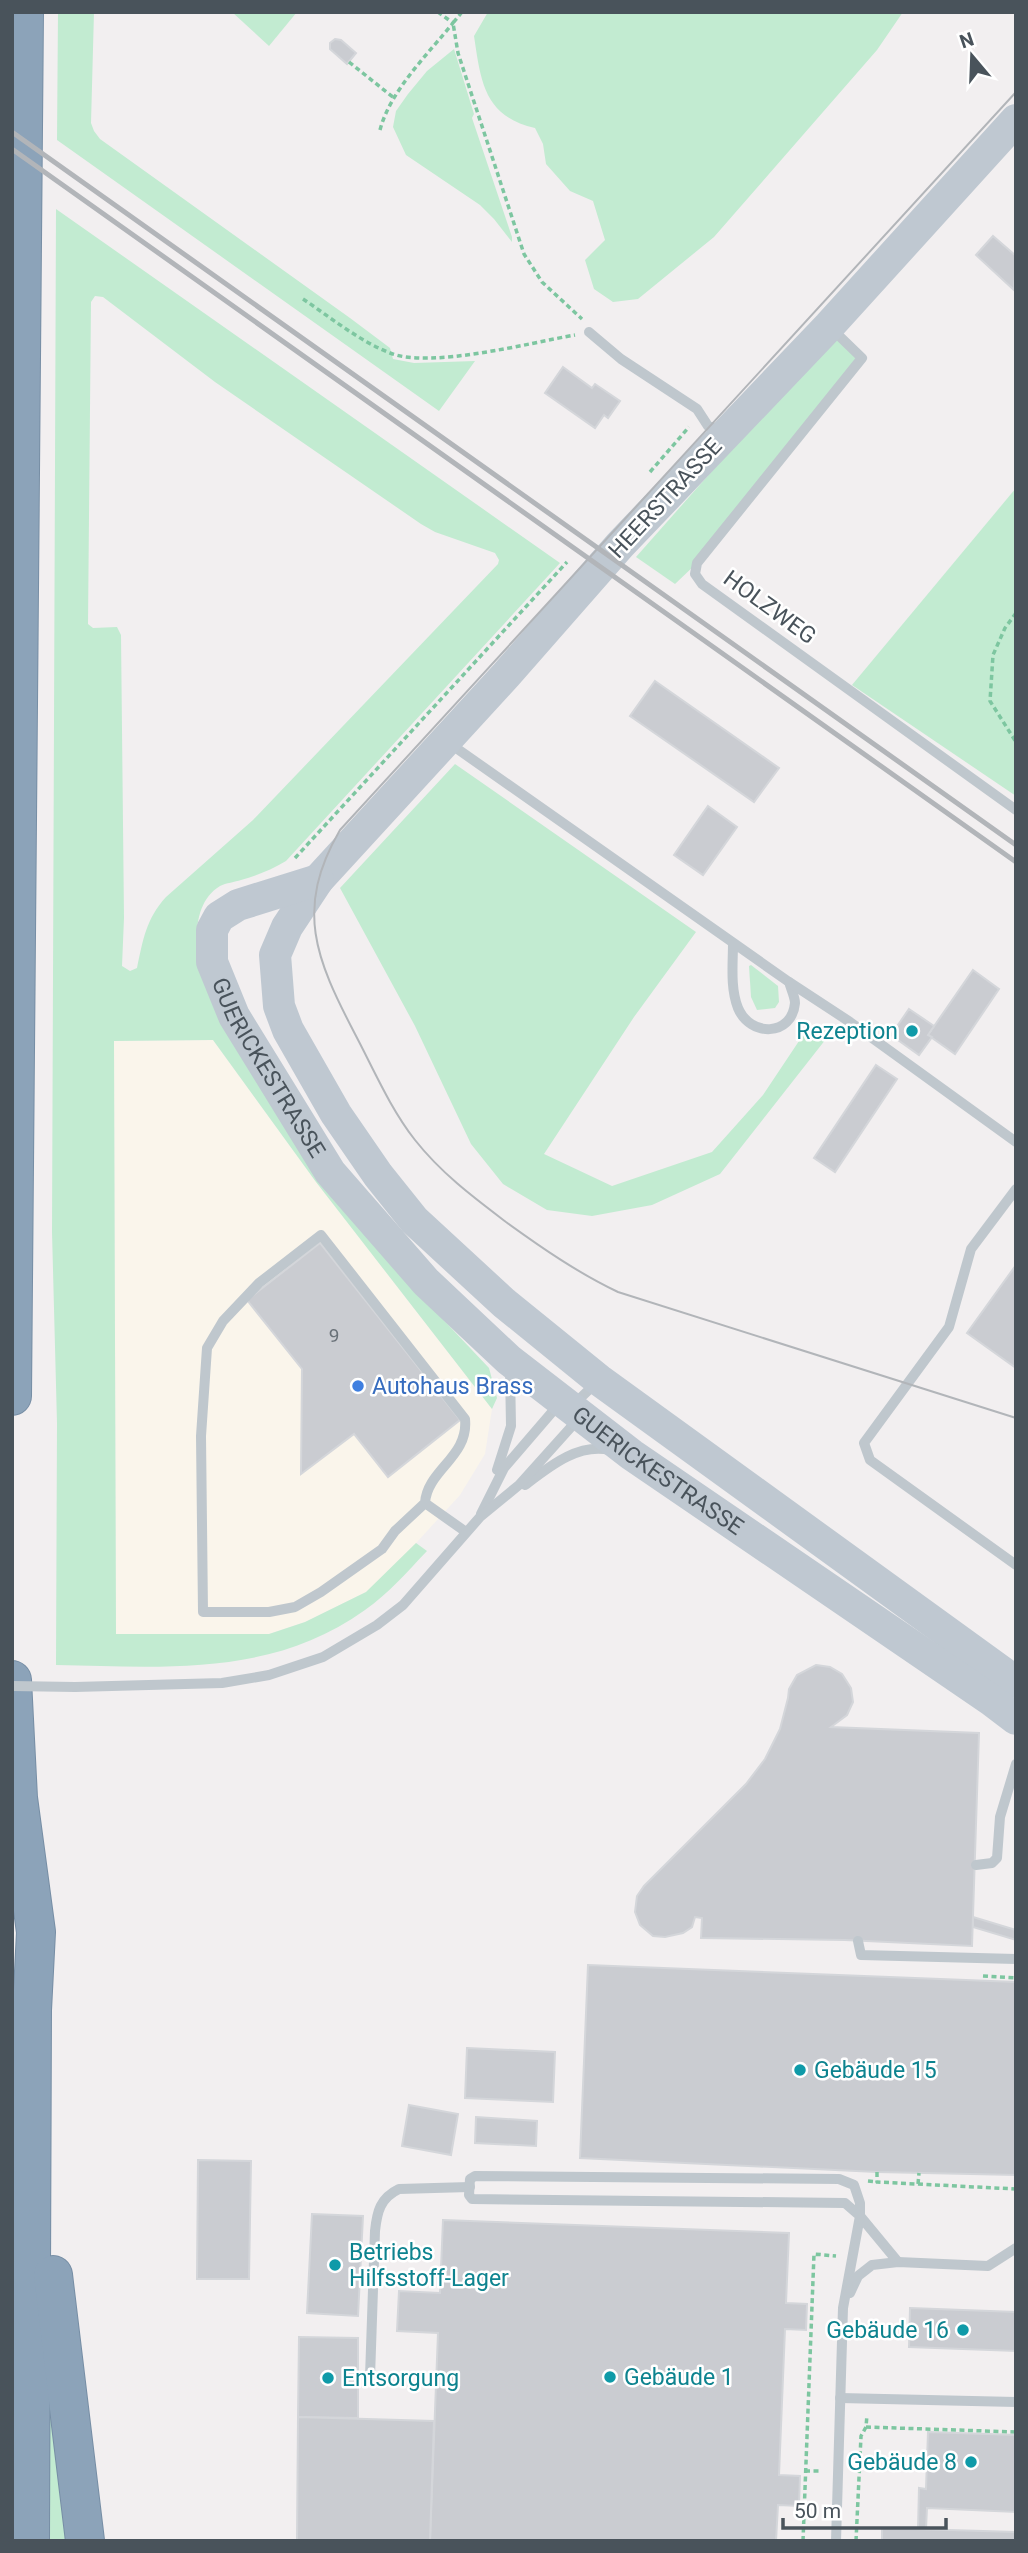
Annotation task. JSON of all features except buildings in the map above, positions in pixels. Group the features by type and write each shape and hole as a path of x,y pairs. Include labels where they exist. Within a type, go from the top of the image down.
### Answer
{"highway":[{"path":"12,1396 24,12"},
{"path":"12,1680 18,1798 45,2010 53,2274 85,2541"},
{"path":"12,1885 18,1798"},
{"path":"30,2541 32,2010 36,1932"}],"main road":[{"name":"HEERSTRASSE","path":"318,880 620,545 829,326 1016,120"},
{"name":"GUERICKESTRASSE","path":"318,880 238,905 219,917 212,930 212,962 234,1016 330,1172 426,1282 509,1360 632,1455 1016,1719"},
{"name":"GUERICKESTRASSE","path":"318,880 287,927 275,955 279,1006 288,1030 336,1114 378,1175 414,1220 505,1303 599,1380 1016,1682"}],"lane":[{"name":"HOLZWEG","path":"829,326 862,358 697,563 695,574 702,584 1016,810"},
{"path":"589,332 621,359 696,409 708,426 727,432"},
{"path":"446,741 850,1022 1016,1142"},
{"path":"733,943 733,977 737,1005 742,1017 753,1027 766,1030 781,1027 791,1017 795,1002 789,982"},
{"path":"1016,1189 971,1249 948,1327 864,1443 870,1460 1016,1566"},
{"path":"321,1235 465,1419 466,1433 461,1445 425,1495 425,1503 395,1531 382,1549 321,1592 295,1606 269,1612 203,1612 201,1436 207,1348 223,1321 259,1283 321,1235"},
{"path":"480,1517 511,1426 512,1383 509,1360"},
{"path":"480,1517 503,1468 553,1411 570,1408 599,1380"},
{"path":"12,1686 222,1683 269,1675 323,1657 377,1625 403,1605 480,1517 519,1485 572,1426 570,1408"},
{"path":"480,1517 540,1473 580,1450 598,1447 632,1455"},
{"path":"425,1503 466,1532"},
{"path":"976,1865 992,1863 997,1858 1000,1817 1016,1764"},
{"path":"858,1941 861,1955 1016,1959"},
{"path":"836,2541 843,2308 860,2216 860,2203 854,2185 839,2179 475,2176 470,2179 472,2199 845,2203 860,2216 898,2262"},
{"path":"370,2377 375,2231 377,2212 382,2201 399,2189 470,2187"},
{"path":"843,2308 858,2276 872,2266 898,2262 988,2266 1016,2248"},
{"path":"840,2398 1016,2402"}],"path":[{"path":"303,299 377,348 410,359 435,359 589,332 581,316 542,282 524,254 477,115 458,53 453,23 438,12"},
{"path":"380,130 384,113 394,98 462,12"},
{"path":"349,62 394,98"},
{"path":"644,479 699,415"},
{"path":"290,864 552,577"},
{"path":"1016,613 1005,628 993,655 989,701 1016,742"},
{"path":"877,2172 877,2182"},
{"path":"918,2184 919,2173"},
{"path":"854,2185 858,2180 1016,2189"},
{"path":"803,2541 814,2254 837,2257 840,2218 845,2203"},
{"path":"856,2541 862,2436 866,2427 867,2399"},
{"path":"866,2427 1016,2432"}],"shaded area":[{"path":"213,1040 316,1182 492,1409 485,1454 460,1495 396,1565 366,1592 305,1622 269,1634 116,1634 114,1041"}],"green space":[{"path":"58,12 94,12 91,123 100,139 390,348 393,359 414,363 475,361 439,411 57,140"},
{"path":"232,12 297,12 269,46"},
{"path":"488,12 903,12 877,50 714,237 638,299 613,302 594,289 585,260 605,240 593,201 570,191 546,164 543,144 535,128 505,115 488,95 479,68 474,36"},
{"path":"454,49 474,114 472,118 512,242 480,205 406,155 393,127 396,111 408,94 427,71"},
{"path":"56,209 560,563 286,861 259,874 220,886 211,893 200,913 197,937 200,971 419,1294 489,1368 497,1398 492,1409 316,1182 213,1040 114,1041 116,1634 269,1634 305,1622 366,1592 416,1543 427,1551 365,1610 329,1632 293,1647 255,1657 177,1666 56,1665 57,1423 52,1232","holes":["95,296 103,297 215,382 421,524 435,532 495,553 499,560 253,820 166,897 150,922 137,968 130,971 122,966 124,918 121,635 117,627 93,628 88,624 91,302"]},
{"path":"835,332 862,358 697,563 675,584 636,557"},
{"path":"1016,488 1016,796 852,685"},
{"path":"455,764 696,932 634,1017 544,1154 612,1186 712,1152 763,1095 809,1026 833,1030 720,1174 652,1205 592,1216 547,1210 503,1184 471,1144 415,1026 340,888"},
{"path":"751,965 778,986 779,1002 775,1008 757,1010 751,997"},
{"path":"37,2270 73,2541 35,2541"}],"tram line":[{"path":"1016,92 340,830 326,858 317,885 314,909 321,957 330,982 398,1115 415,1140 447,1174 506,1222 560,1260 618,1292 1016,1418"}],"railway":[{"path":"12,132 1016,845"},
{"path":"12,149 1016,862"}],"place":[{"name":"Rezeption","path":"912,1031"},
{"name":"Autohaus Brass","path":"358,1386"},
{"name":"Gebäude 15","path":"800,2070"},
{"name":"Betriebs Hilfsstoff-Lager","path":"335,2265"},
{"name":"Gebäude 16","path":"963,2330"},
{"name":"Gebäude 1","path":"610,2377"},
{"name":"Entsorgung","path":"328,2378"},
{"name":"Gebäude 8","path":"971,2462"}]}
